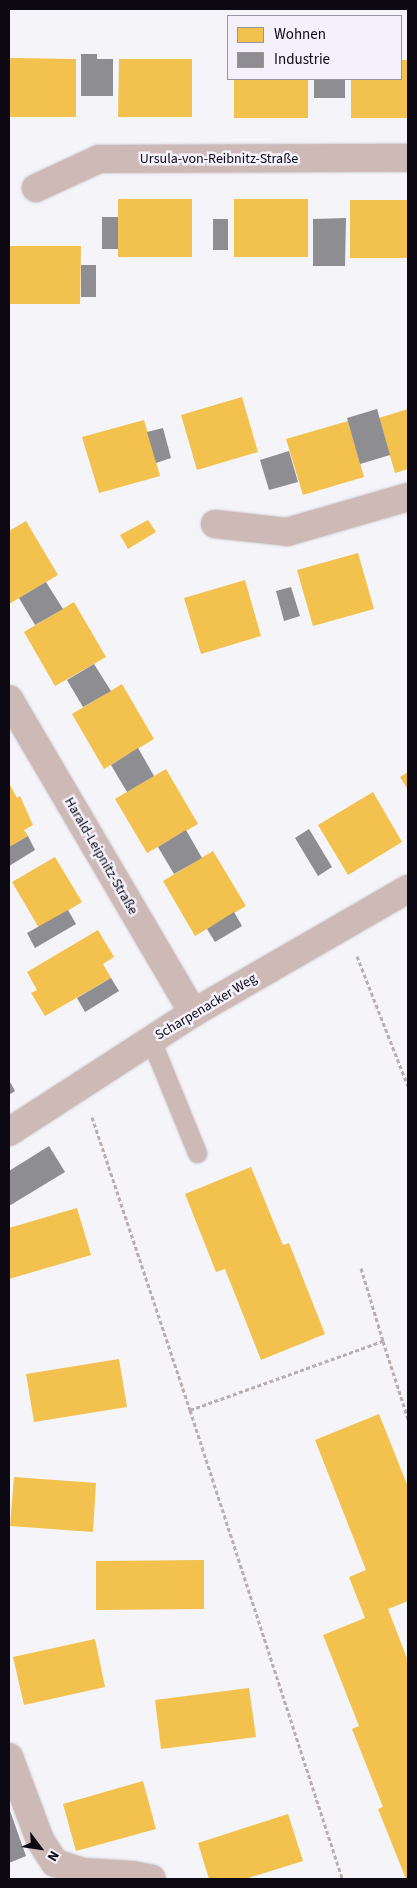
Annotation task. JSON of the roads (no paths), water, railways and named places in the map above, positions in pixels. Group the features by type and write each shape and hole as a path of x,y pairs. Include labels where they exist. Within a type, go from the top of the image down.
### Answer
{"street":[{"name":"Ursula-von-Reibnitz-Straße","path":"36,188 99,159 408,158"},
{"path":"215,524 287,532 408,497"},
{"name":"Harald-Leipnitz-Straße","path":"9,699 193,1013"},
{"name":"Scharpenacker Weg","path":"9,1132 193,1013 408,889"},
{"path":"9,1757 40,1840 55,1863 82,1872 132,1875 152,1879"}],"lane":[{"path":"151,1040 197,1153"}]}
